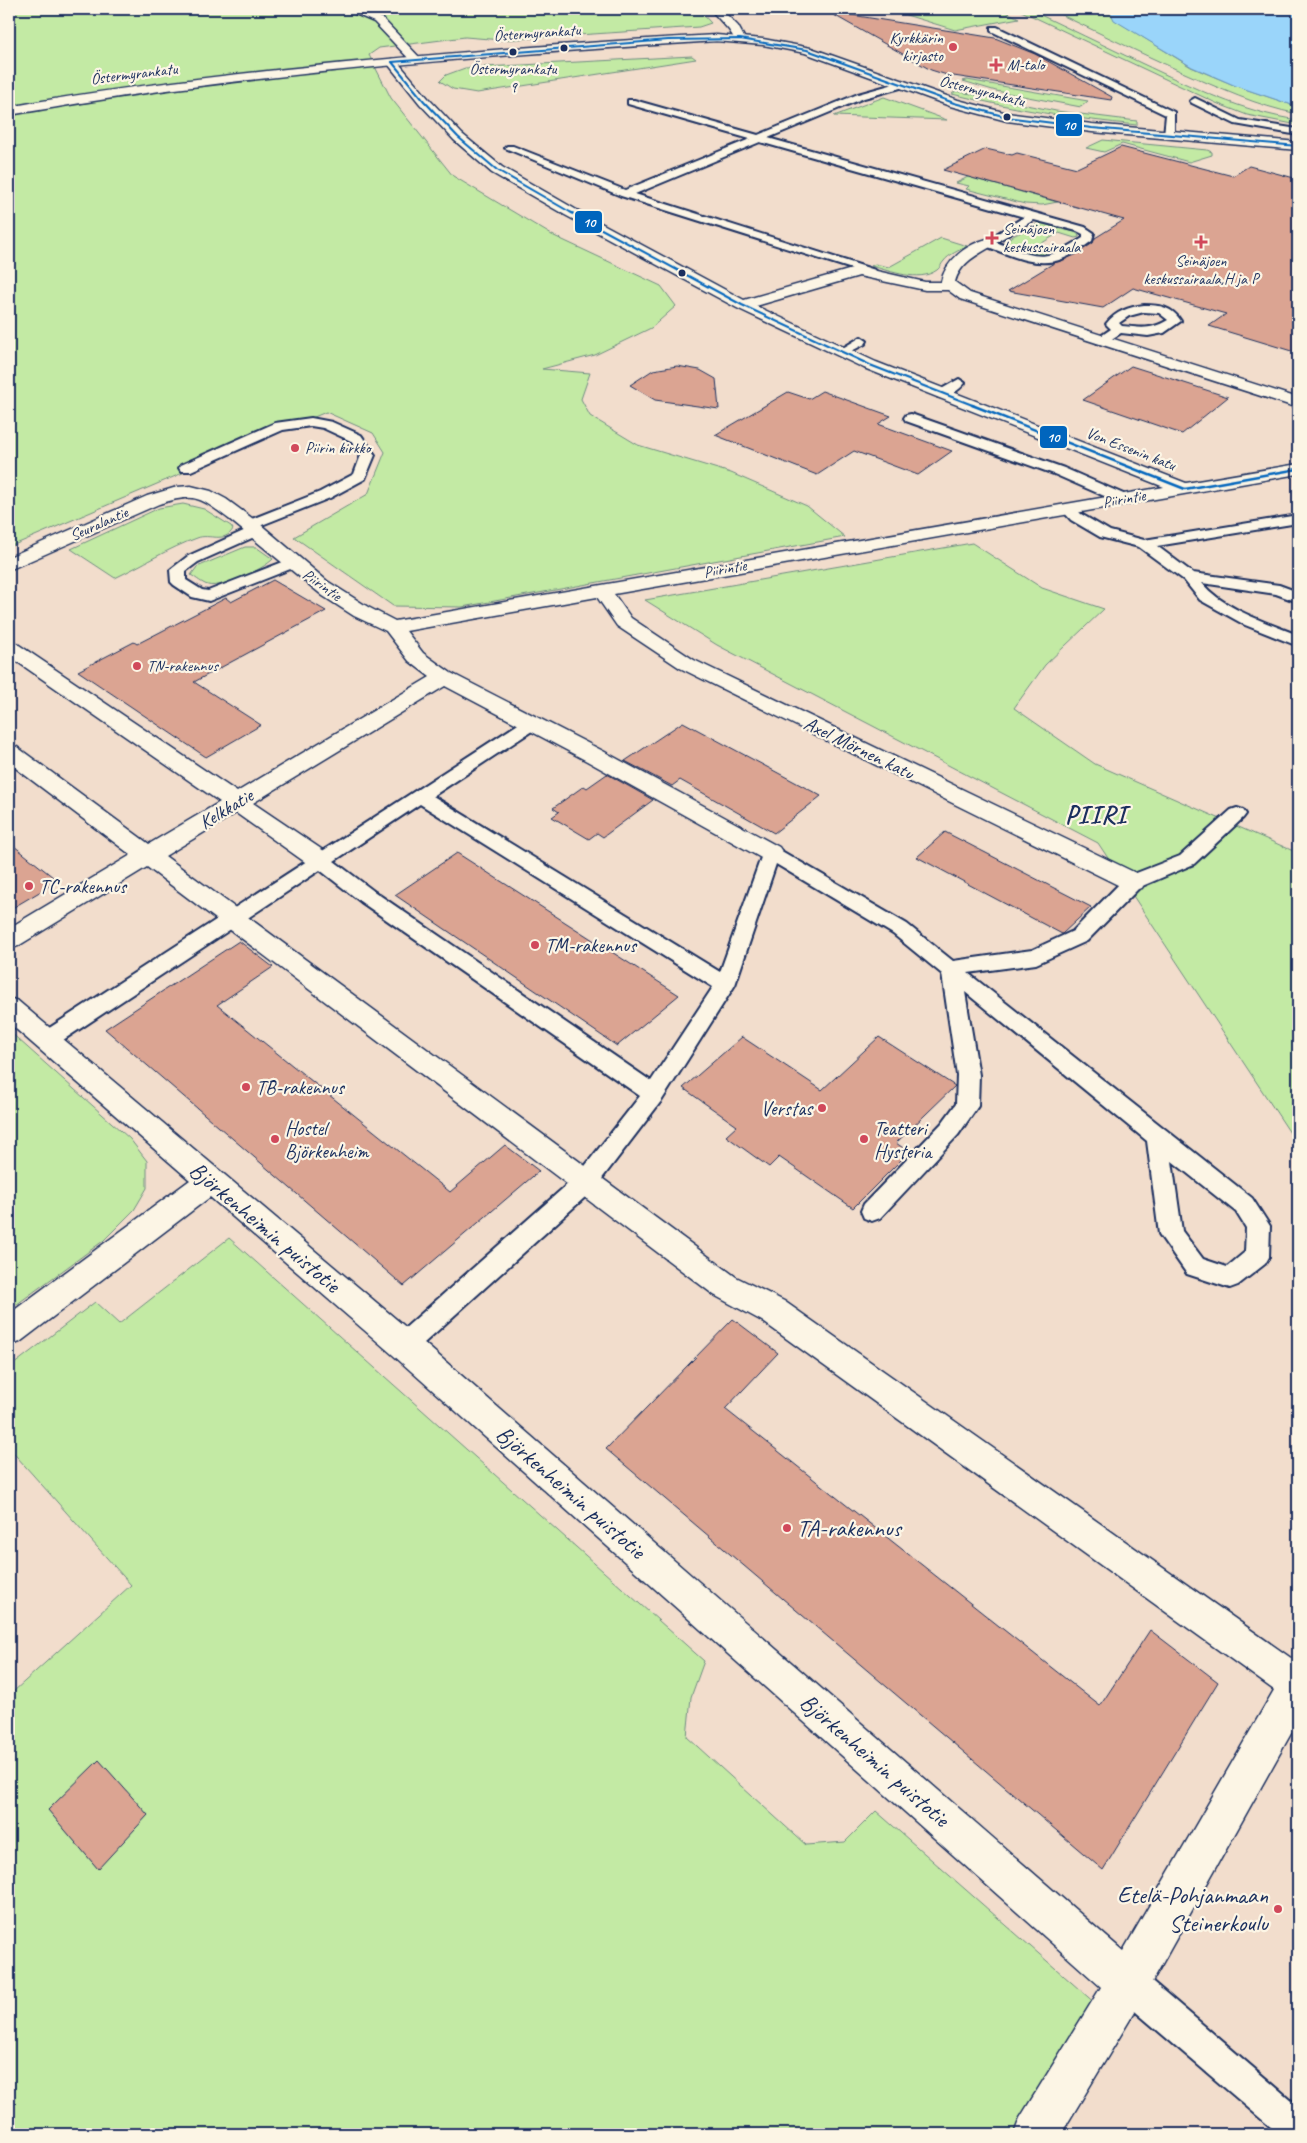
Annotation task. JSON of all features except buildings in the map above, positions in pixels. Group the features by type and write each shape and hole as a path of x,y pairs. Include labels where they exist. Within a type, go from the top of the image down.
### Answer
{"street":[{"path":"349,9 378,20 415,59"},
{"path":"714,9 734,28 740,39"},
{"name":"Östermyrankatu","path":"9,111 124,92 415,59 668,40 740,39 807,50 954,103 1007,117 1092,128 1298,146"},
{"name":"Von Essenin katu","path":"392,62 451,130 497,170 570,212 742,305 842,352 943,394 1185,489"},
{"path":"987,243 956,263 949,274 948,282 965,296 1297,401"},
{"path":"742,305 859,271 871,272 925,286 951,286"},
{"name":"Piirintie","path":"192,491 203,494 218,503 253,528 311,578 374,620 393,627 1298,469"},
{"name":"Seuralantie","path":"9,564 154,500 178,492 192,491"},
{"name":"Axel Mörnen katu","path":"602,591 624,622 687,664 1133,882"},
{"path":"393,627 416,657 444,677 772,853"},
{"path":"9,647 321,860"},
{"name":"Kelkkatie","path":"9,940 444,677"},
{"path":"9,752 725,1286 773,1310 1298,1685 1128,1983 1036,2134"},
{"name":"Björkenheimin puistotie","path":"9,1008 404,1345 1128,1983"},
{"path":"9,1332 210,1181"}],"lane":[{"path":"994,28 1171,114 1169,135"},
{"path":"625,194 861,96 901,85"},
{"path":"1195,101 1238,122 1298,132"},
{"path":"631,102 1081,229 1089,234 1088,239 1056,258 1032,258 987,243"},
{"path":"776,131 794,132"},
{"path":"510,148 625,194 871,272"},
{"path":"987,243 1033,216"},
{"path":"1101,340 1119,328"},
{"path":"842,352 861,342"},
{"path":"943,394 959,383"},
{"path":"911,418 1059,471 1123,499"},
{"path":"186,468 280,426 311,422 327,425 356,438 368,455 360,476 326,495 253,528 194,559 178,570 180,582 197,594 209,596 293,563"},
{"path":"1068,509 1076,517 1104,534 1144,544 1189,577 1205,596 1250,622 1298,641"},
{"path":"1144,544 1298,519"},
{"path":"1189,577 1278,590 1298,597"},
{"path":"47,1040 532,723"},
{"path":"420,796 725,985"},
{"path":"951,968 1036,957 1080,936 1133,882 1187,860 1237,814"},
{"path":"404,1345 586,1182 654,1094 725,985 772,853 900,929 1244,1205 1258,1226 1257,1257 1230,1278 1195,1267 1171,1234 1158,1137"},
{"path":"321,860 368,897 654,1094"},
{"path":"872,1211 950,1129 967,1106 968,1075 951,968"},
{"path":"1128,1983 1298,2128"}],"green space":[{"path":"9,9 698,9 711,23 699,27 502,40 465,37 379,48 369,55 391,98 453,176 552,235 661,286 676,306 651,328 595,355 542,369 590,373 581,399 590,416 638,445 731,473 807,506 845,537 462,607 393,606 294,537 368,494 385,452 373,433 326,412 9,547"},
{"path":"871,9 1000,9 1019,18 955,30 893,11 880,13"},
{"path":"1017,9 1028,9 1218,98 1257,111 1298,120 1298,125 1247,115 1216,103"},
{"path":"1049,9 1109,9 1115,20 1191,67 1236,86 1298,107 1298,114 1283,111 1224,90"},
{"path":"692,56 696,59 477,93 453,89 440,81 446,75 465,68"},
{"path":"967,80 1088,101 1081,107 996,91 963,81"},
{"path":"956,91 1056,111 1137,121 1137,125 1067,117 1021,109 952,94"},
{"path":"884,97 947,120 834,116"},
{"path":"1103,140 1207,150 1212,152 1212,155 1189,162 1122,144 1104,152 1086,148"},
{"path":"1116,168 1140,186 1042,205 1025,204 966,189 969,186 956,183 968,177 1057,202"},
{"path":"1039,223 1075,232 1079,237 1075,238 1059,233 1035,247 1052,254 1047,255 1028,253 1005,243 1005,240"},
{"path":"941,238 967,246 948,257 938,269 930,274 922,276 905,275 871,266 875,264 889,267"},
{"path":"183,504 204,509 233,529 226,536 202,537 187,542 115,578 71,549 159,508"},
{"path":"972,543 1042,588 1104,609 1045,665 1014,708 1095,764 1298,853 1298,1145 1098,843 717,645 645,600"},
{"path":"245,547 256,547 273,559 252,573 222,584 208,585 191,575 197,567"},
{"path":"9,1031 130,1139 147,1161 147,1188 134,1210 103,1241 9,1310"},
{"path":"229,1238 704,1661 691,1697 687,1737 806,1845 845,1842 876,1811 1096,2004 1020,2134 9,2134 9,1684 14,1691 131,1585 9,1448 9,1368 95,1302 119,1324"}],"water":[{"path":"1109,9 1298,9 1298,107 1236,86 1192,67 1114,20"}],"transit line":[{"name":"10","path":"392,62 668,40 740,39 807,50 954,103 1007,117 1092,128 1298,146"},
{"name":"10","path":"392,62 424,101 458,137 497,170 570,212 742,305 870,365 1185,489 1298,469"}],"place":[{"name":"Kyrkkärin kirjasto","path":"953,47"},
{"name":"Östermyrankatu 9","path":"513,52"},
{"name":"M-talo","path":"996,65"},
{"name":"Seinäjoen keskussairaala","path":"992,238"},
{"name":"Seinäjoen keskussairaala,H ja P","path":"1201,242"},
{"name":"Piirin kirkko","path":"295,448"},
{"name":"TN-rakennus","path":"137,666"},
{"name":"TC-rakennus","path":"29,886"},
{"name":"TM-rakennus","path":"535,945"},
{"name":"TB-rakennus","path":"246,1087"},
{"name":"Verstas","path":"822,1108"},
{"name":"Hostel Björkenheim","path":"275,1139"},
{"name":"Teatteri Hysteria","path":"864,1139"},
{"name":"TA-rakennus","path":"787,1528"},
{"name":"Etelä-Pohjanmaan Steinerkoulu","path":"1278,1909"}],"district":[{"name":"PIIRI","path":"1096,815"}]}
